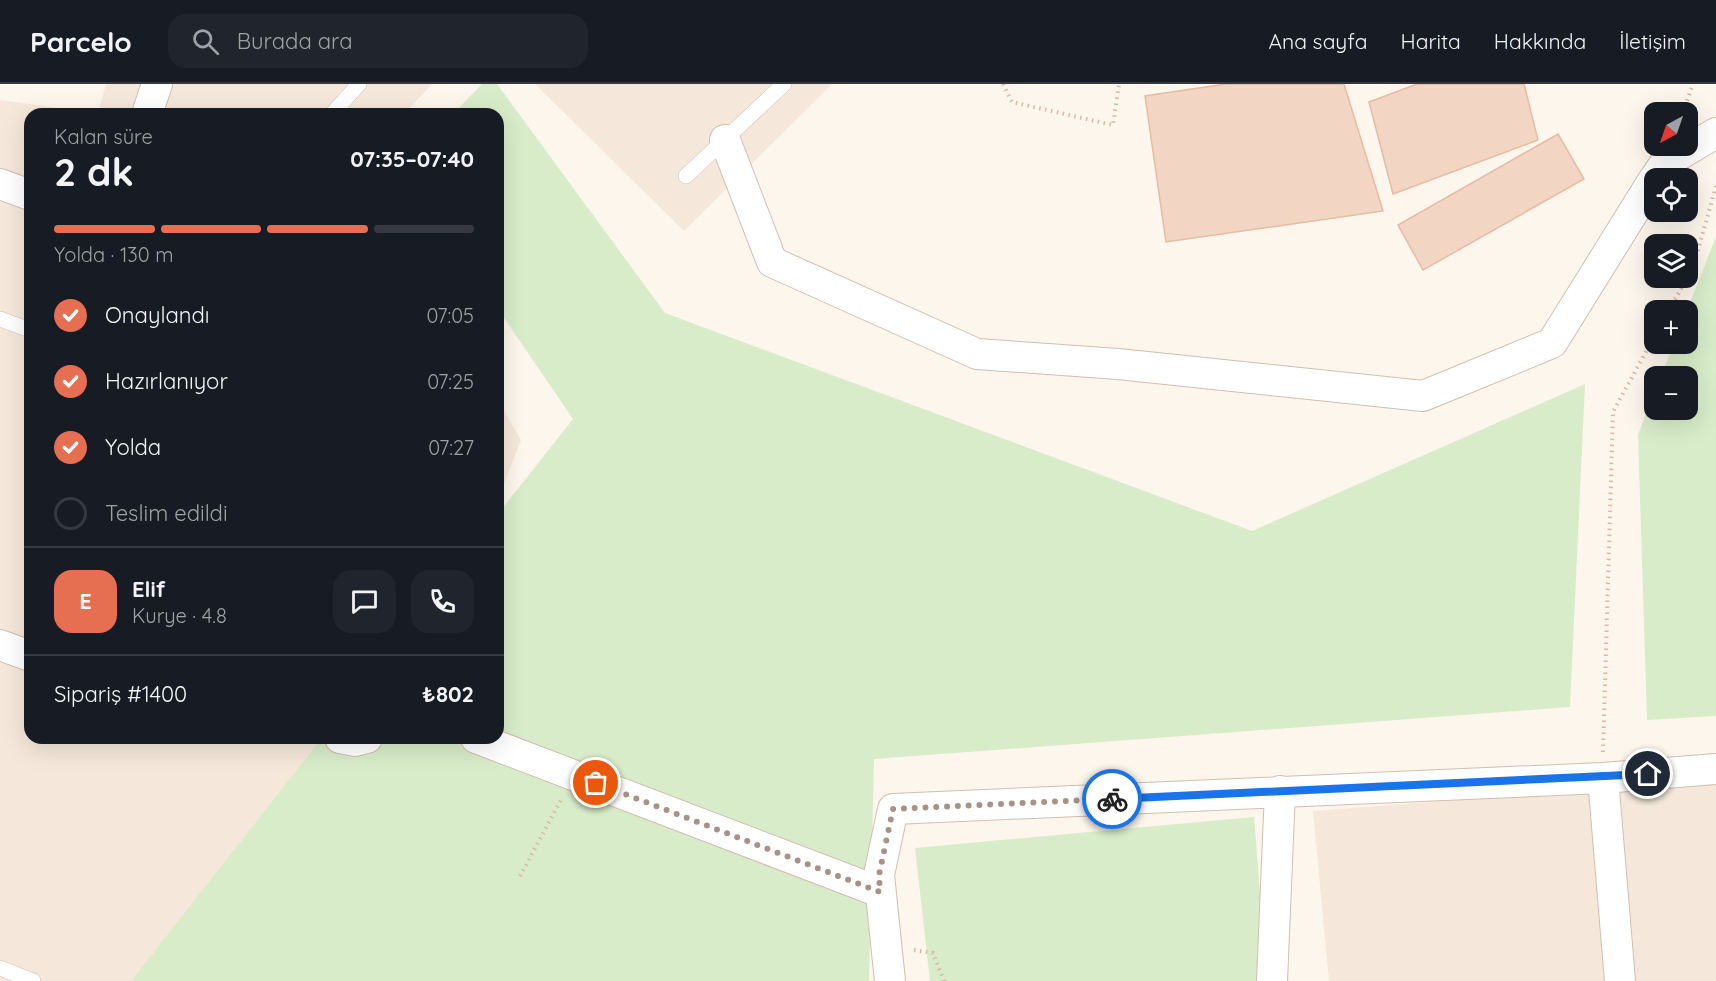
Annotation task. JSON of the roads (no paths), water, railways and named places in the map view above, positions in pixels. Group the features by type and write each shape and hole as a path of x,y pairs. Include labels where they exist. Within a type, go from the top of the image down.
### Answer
{"street":[{"path":"149,108 157,84"},
{"path":"1662,168 1665,163 1716,133"},
{"path":"725,140 772,262 977,354 1118,364 1423,396 1552,343 1644,197"},
{"path":"0,184 24,193"},
{"path":"0,645 24,654"},
{"path":"492,744 880,892"},
{"path":"890,981 879,875 893,809 1603,778 1716,769"},
{"path":"1603,778 1620,981"},
{"path":"1272,981 1280,791"}],"lane":[{"path":"337,108 359,84"},
{"path":"686,176 784,84"},
{"path":"0,319 24,328"},
{"path":"0,968 33,981"}]}
